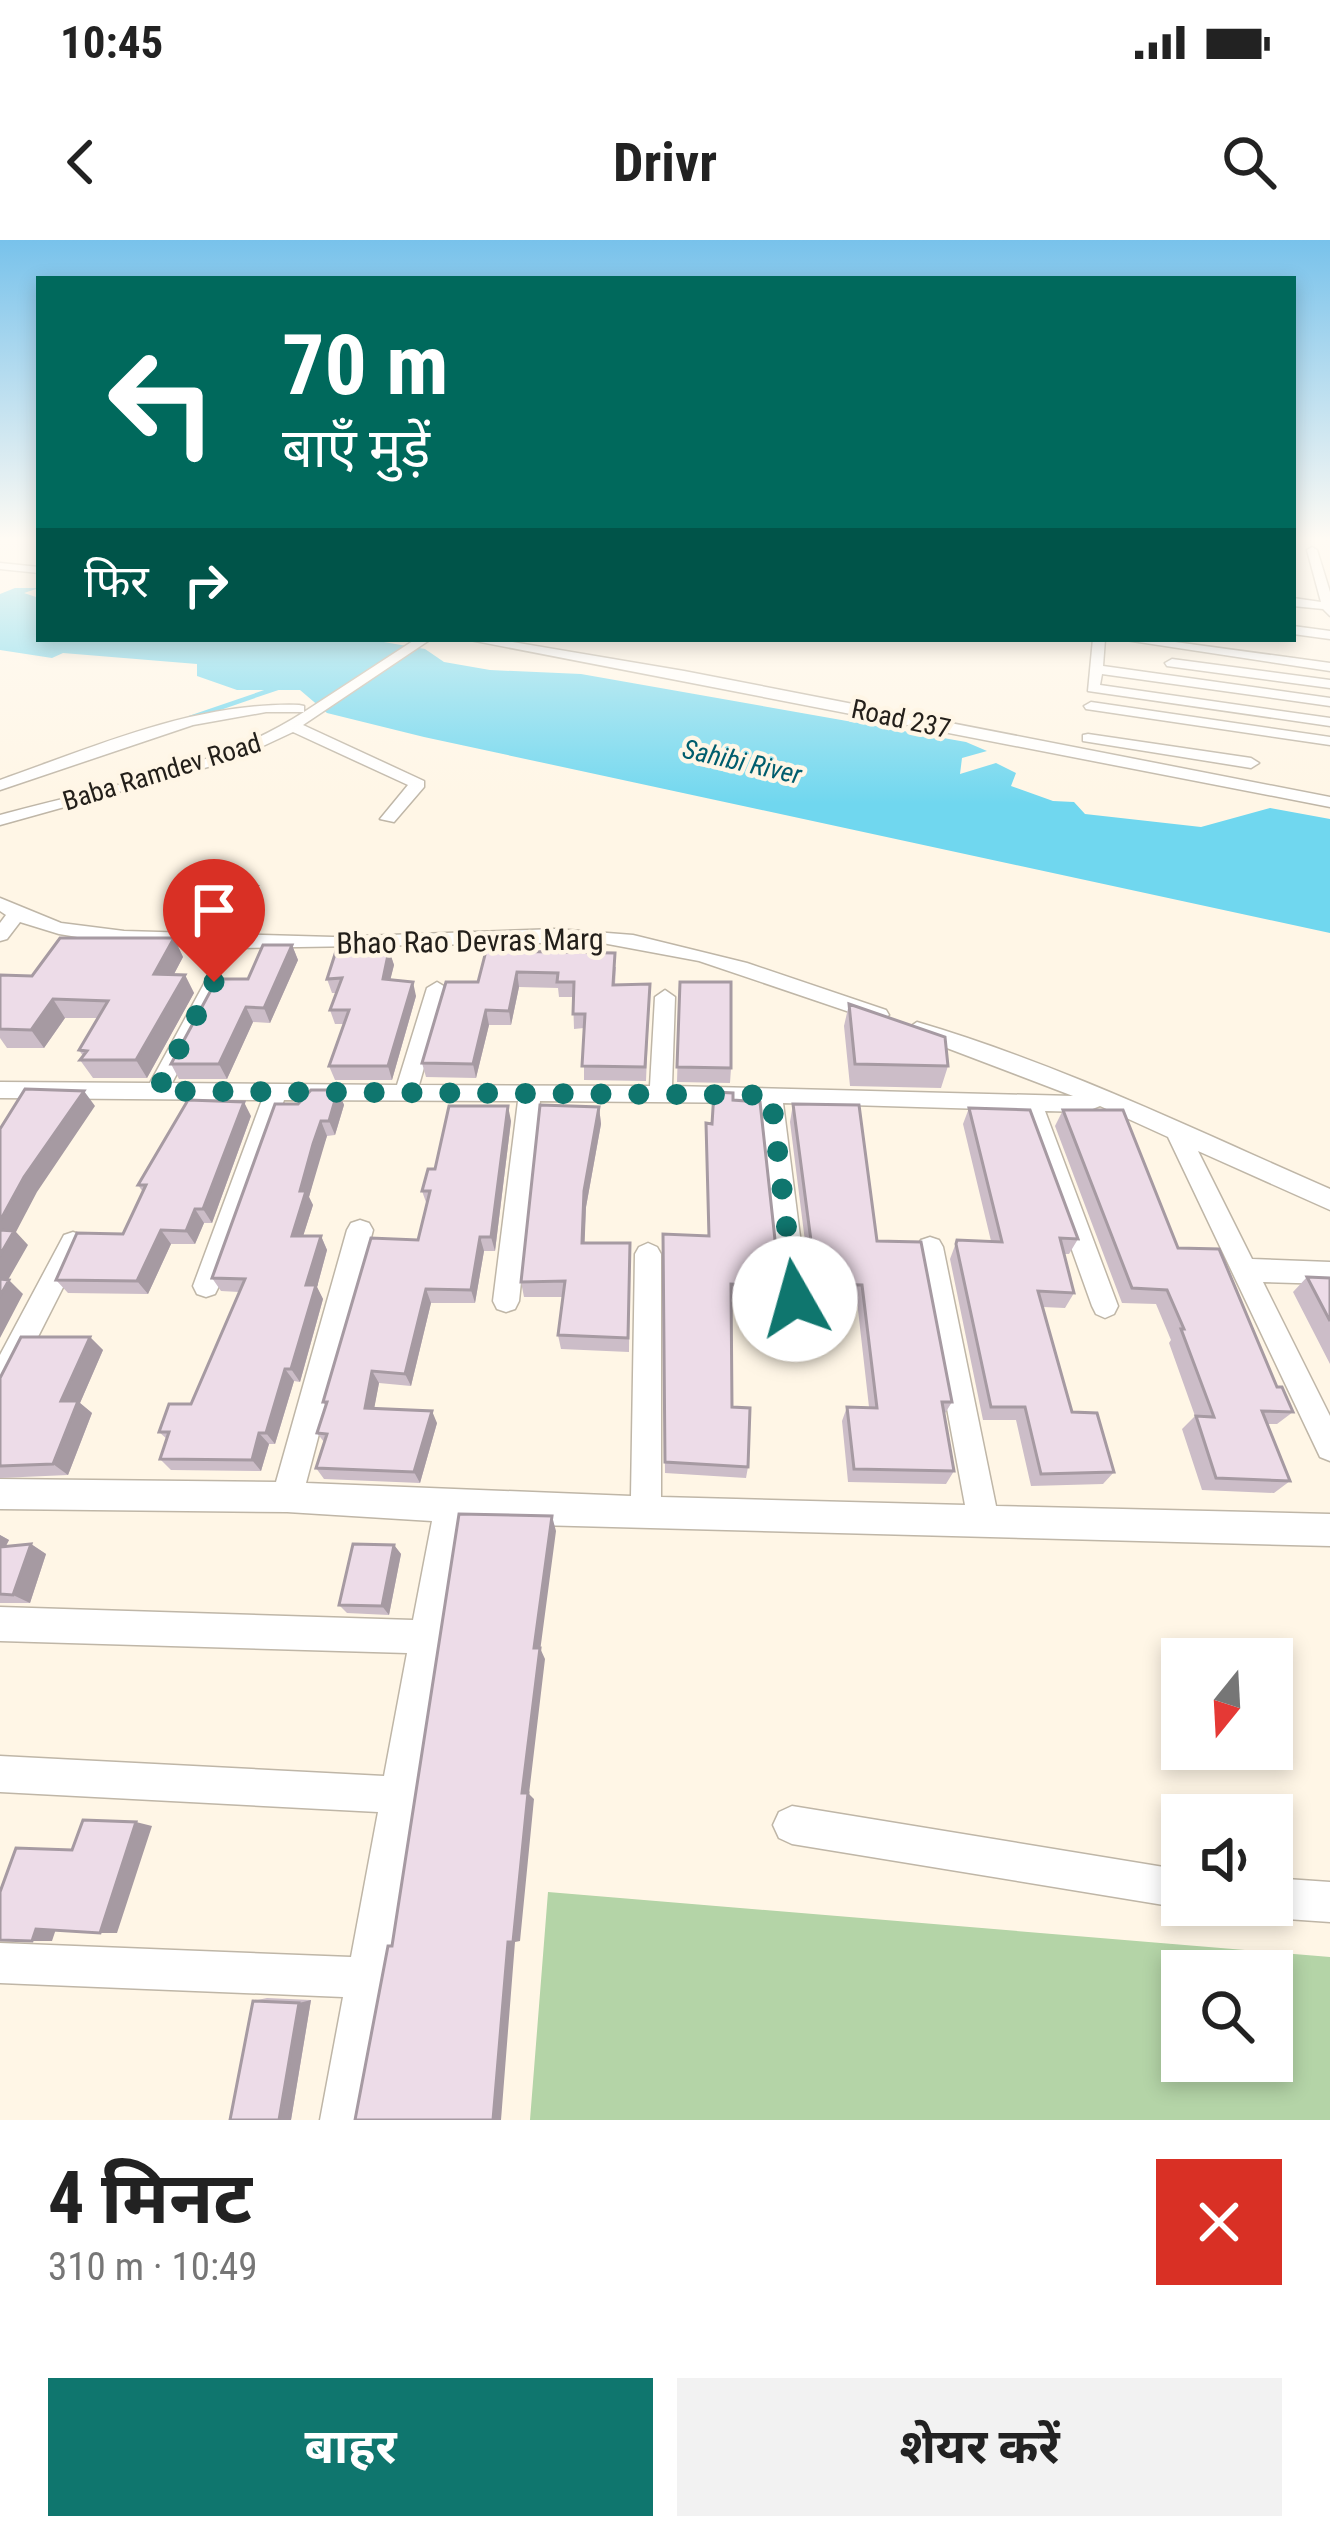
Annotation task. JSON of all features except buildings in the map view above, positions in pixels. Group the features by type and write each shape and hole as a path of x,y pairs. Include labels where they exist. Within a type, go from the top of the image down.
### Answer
{"street":[{"path":"1296,630 1330,635"},
{"path":"0,805 229,745 304,713 410,642"},
{"name":"Road 237","path":"489,642 683,675 1087,758 1330,802"},
{"path":"1148,642 1330,667"},
{"path":"1267,642 1330,650"},
{"path":"1087,758 1097,654"},
{"path":"1097,654 1330,684"},
{"path":"1097,654 1330,702"},
{"path":"1093,688 1330,722"},
{"path":"0,784 214,715 268,705 304,713 418,784 388,819"},
{"path":"1091,706 1330,741"},
{"name":"Baba Ramdev Road","path":"0,820 228,757 304,713"},
{"path":"1088,738 1251,763"},
{"path":"0,935 8,909"},
{"name":"Bhao Rao Devras Marg","path":"8,909 76,933 294,946 593,935 648,942 752,971 1100,1097 1330,1200"},
{"path":"157,1091 214,982"},
{"path":"406,1093 437,988"},
{"path":"661,1094 665,997"},
{"path":"0,1090 771,1095 1085,1104 1100,1097"},
{"path":"10,1122 29,1090"},
{"path":"206,1286 276,1092"},
{"path":"506,1301 530,1094"},
{"path":"771,1095 795,1299"},
{"path":"1030,1102 1105,1306"},
{"path":"1176,1130 1330,1447"},
{"path":"287,1497 360,1230"},
{"path":"0,1383 73,1242"},
{"path":"930,1246 982,1519"},
{"path":"646,1513 648,1254"},
{"path":"1244,1270 1330,1273"},
{"path":"0,1495 287,1497 450,1508 1330,1530"},
{"path":"342,2120 450,1508"},
{"path":"0,1624 427,1636"},
{"path":"0,1774 399,1796"},
{"path":"792,1825 1161,1886"},
{"path":"1293,1900 1330,1903"},
{"path":"0,1963 367,1978"}],"green space":[{"path":"548,1892 1246,1950 1161,1950 1161,2082 1293,2082 1293,1954 1330,1957 1330,2120 530,2120"}],"water":[{"name":"Sahibi River","path":"0,629 36,629 36,642 384,642 425,649 444,662 490,670 581,674 966,742 987,751 962,758 960,774 996,763 1016,773 1011,786 1053,801 1074,802 1085,814 1201,827 1270,808 1330,819 1330,933 424,737 327,713 300,690 237,690 197,676 197,664 63,653 52,658 0,650"}],"waterway":[{"path":"190,718 283,686"}],"route":[{"path":"214,982 157,1091 771,1095 795,1299"}]}
